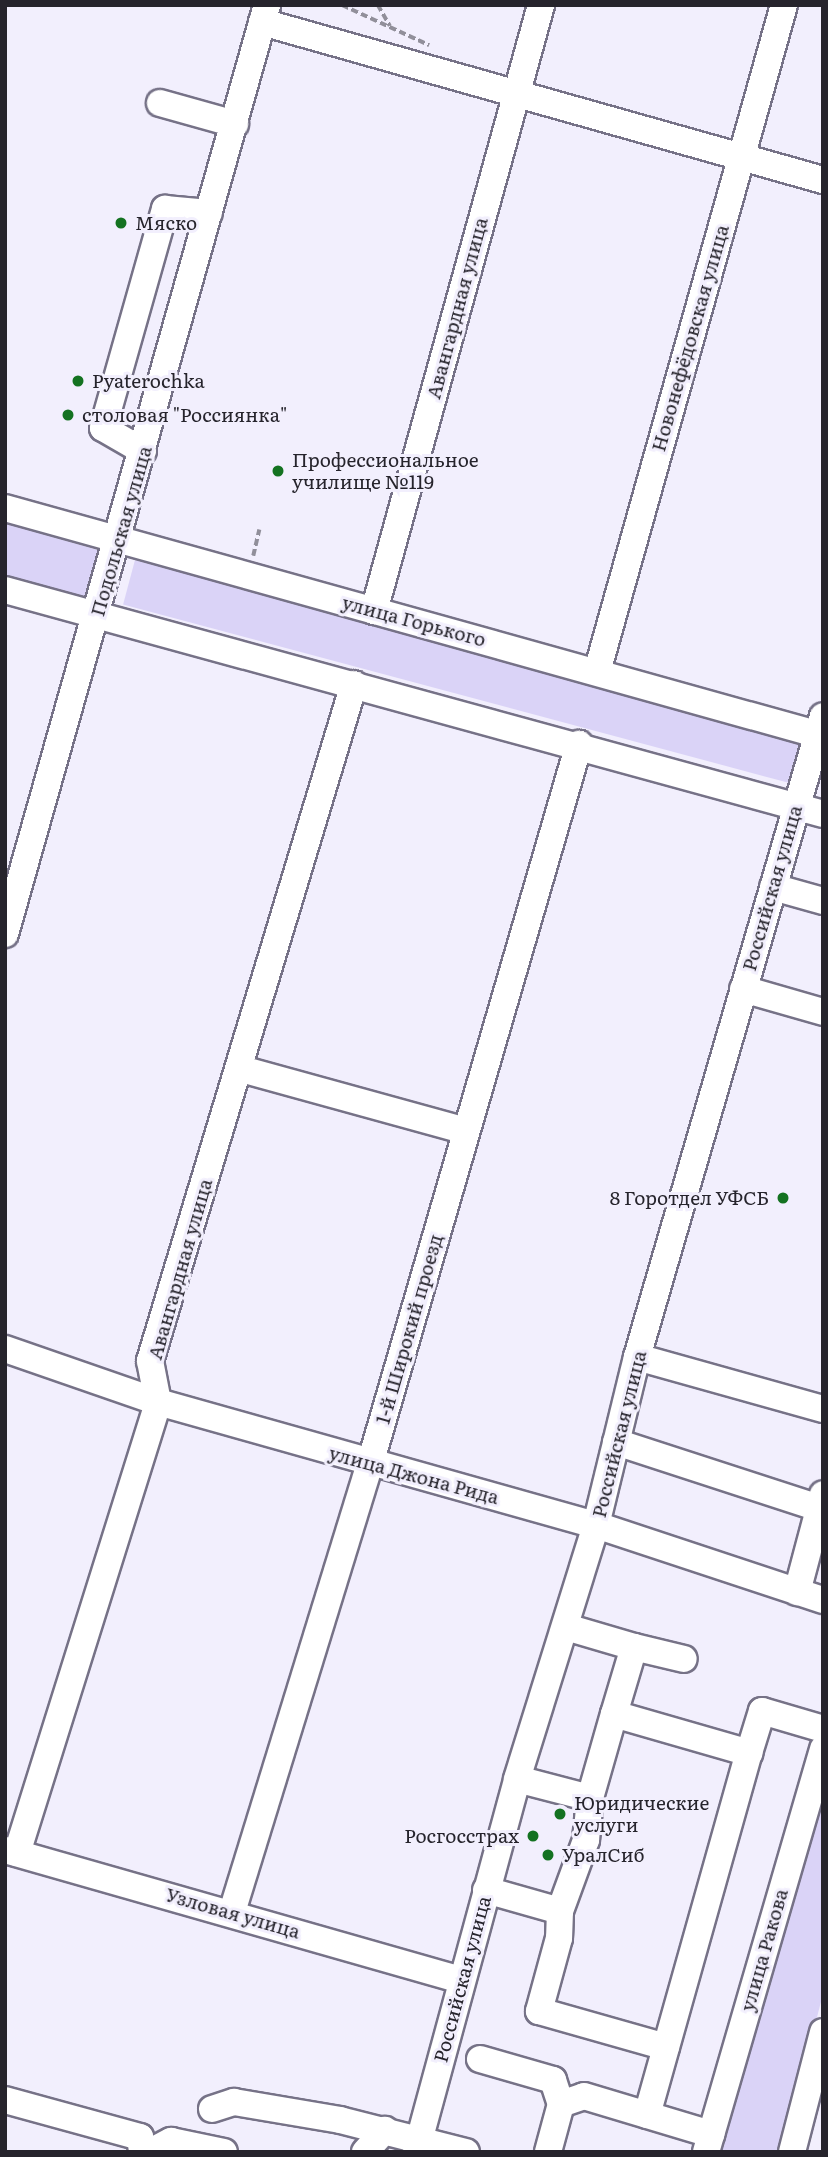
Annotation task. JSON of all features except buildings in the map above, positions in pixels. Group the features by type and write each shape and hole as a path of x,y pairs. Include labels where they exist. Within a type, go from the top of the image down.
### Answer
{"street":[{"name":"Авангардная улица","path":"374,611 541,5"},
{"name":"Новонефёдовская улица","path":"597,671 783,5"},
{"path":"265,13 516,94 823,180"},
{"name":"Подольская улица","path":"7,921 98,614 265,13"},
{"path":"160,103 235,124"},
{"path":"143,451 103,428 165,209 209,213"},
{"name":"улица Горького","path":"5,508 374,611 821,729"},
{"path":"5,590 579,744 823,814"},
{"name":"Авангардная улица","path":"11,1852 158,1402 150,1360 241,1069 354,684"},
{"name":"Российская улица","path":"418,2145 517,1779 596,1525 637,1357 796,806 821,729"},
{"name":"1-й Широкий проезд","path":"232,1912 370,1464 579,744"},
{"path":"773,887 823,901"},
{"path":"743,989 823,1012"},
{"path":"241,1069 466,1131"},
{"name":"улица Джона Рида","path":"5,1349 158,1402 370,1464 596,1525 823,1600"},
{"path":"637,1357 823,1409"},
{"path":"616,1442 821,1501 797,1592"},
{"path":"566,1627 684,1659"},
{"path":"634,1647 590,1798 586,1840 560,1911 559,1938 539,2011 666,2047"},
{"path":"647,2115 762,1711 823,1729"},
{"path":"614,1714 749,1753"},
{"name":"улица Ракова","path":"708,2143 823,1749"},
{"path":"517,1779 590,1798"},
{"name":"Узловая улица","path":"11,1852 232,1912 461,1980"},
{"path":"486,1890 560,1911"},
{"path":"792,2152 823,2032"},
{"path":"480,2059 553,2080 561,2104 548,2152"},
{"path":"561,2104 584,2096 647,2115 708,2143"},
{"path":"5,2100 140,2137 142,2152"},
{"path":"212,2109 234,2102 385,2130 418,2145 466,2152"},
{"path":"365,2152 385,2130"},
{"path":"150,2152 171,2141 224,2152"}],"path":[{"path":"378,5 391,28"}],"shaded area":[{"path":"5,523 105,552 94,599 5,577"},
{"path":"135,560 801,739 790,783 123,604"},
{"path":"823,1769 823,1994 782,2152 715,2152"}],"place":[{"name":"Мяско","path":"121,223"},
{"name":"Pyaterochka","path":"78,381"},
{"name":"столовая \"Россиянка\"","path":"68,415"},
{"name":"Профессиональное училище №119","path":"278,471"},
{"name":"8 Горотдел УФСБ","path":"783,1198"},
{"name":"Юридические услуги","path":"560,1814"},
{"name":"Росгосстрах","path":"533,1836"},
{"name":"УралСиб","path":"548,1855"}]}
